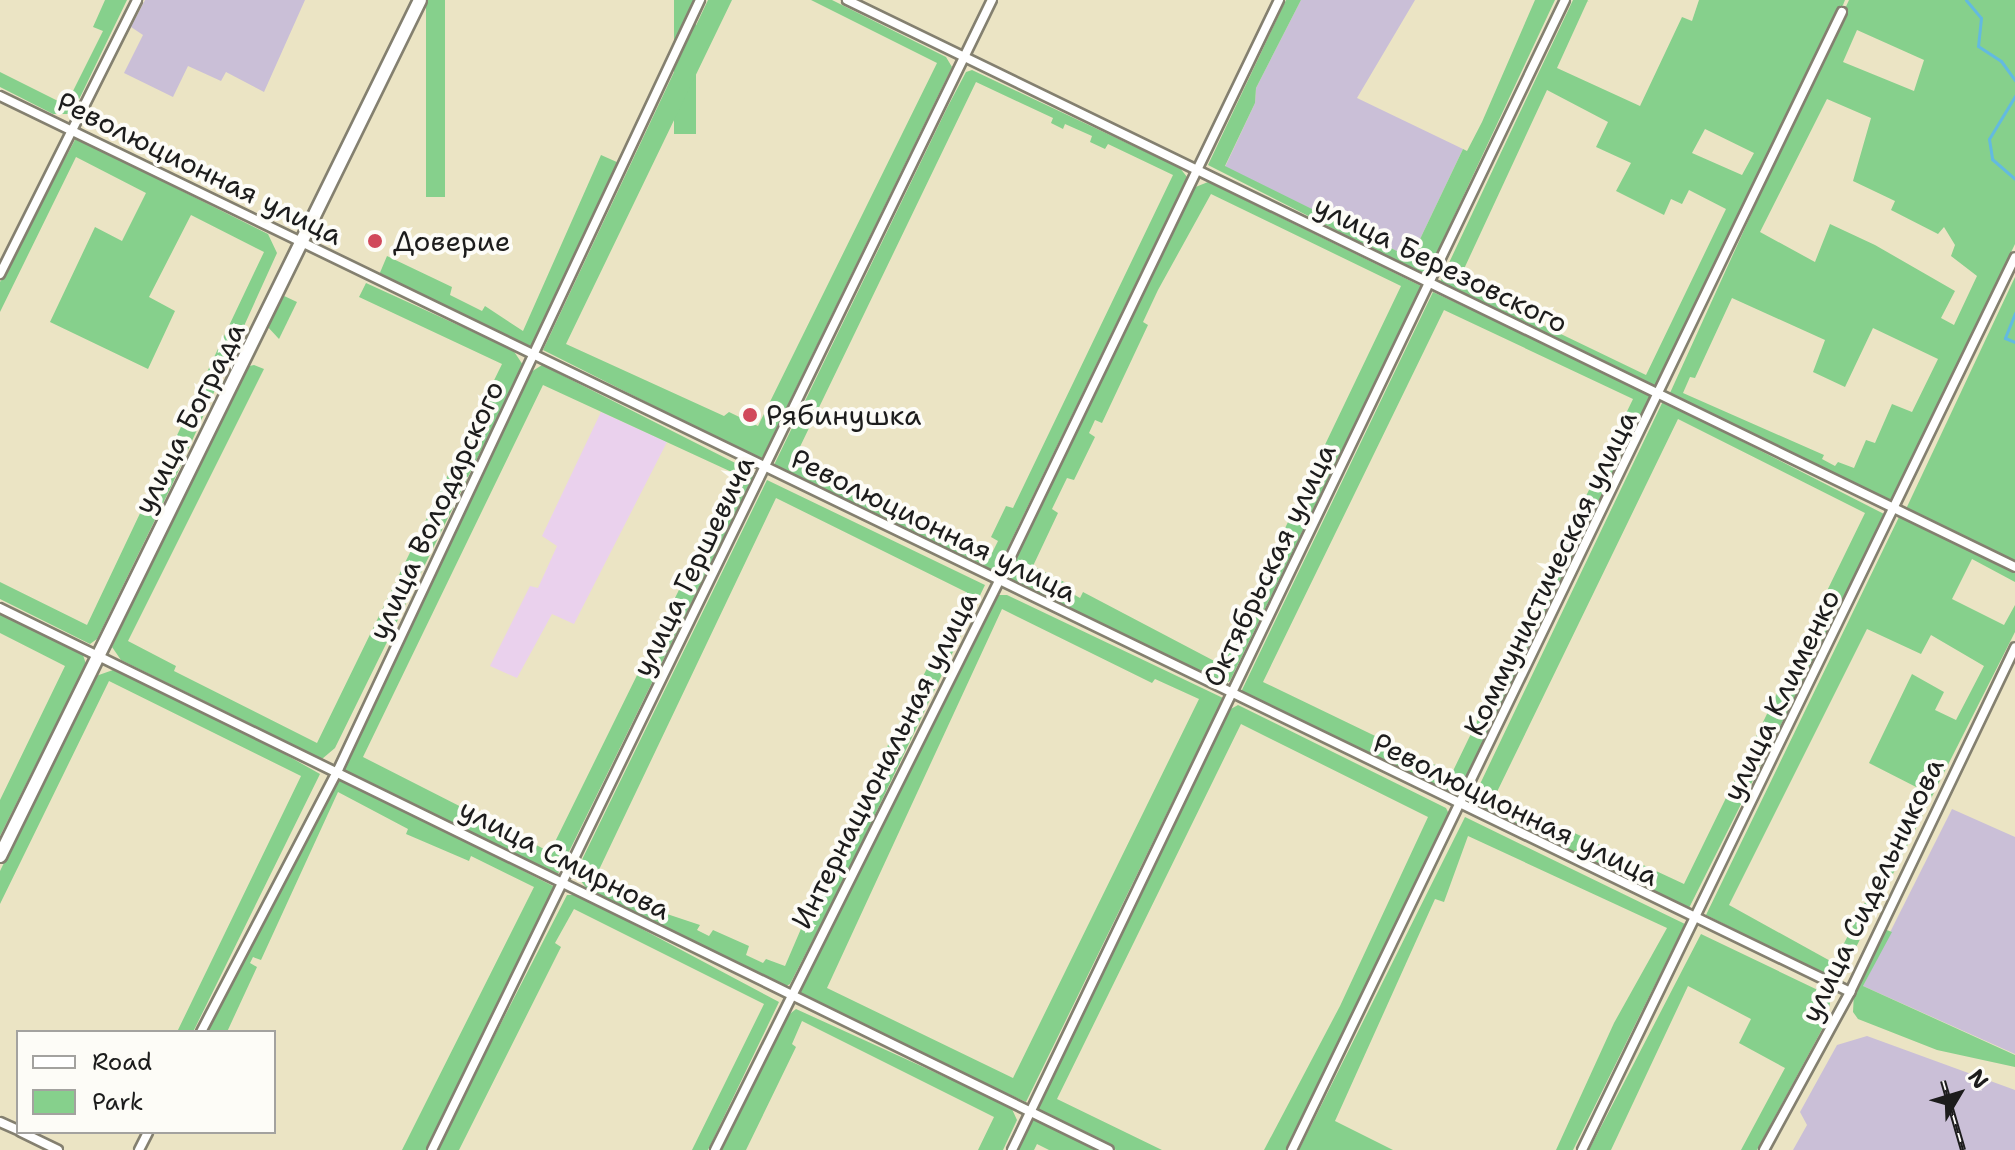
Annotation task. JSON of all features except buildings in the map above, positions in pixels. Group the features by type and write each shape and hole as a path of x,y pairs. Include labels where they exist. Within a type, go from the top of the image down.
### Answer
{"street":[{"path":"0,274 137,0"},
{"name":"улица Бограда","path":"0,856 420,0"},
{"name":"улица Володарского","path":"202,1030 338,770 700,0"},
{"name":"улица Березовского","path":"847,0 963,60 1662,393 2015,567"},
{"name":"улица Гершевича","path":"432,1150 992,0"},
{"name":"Интернациональная улица","path":"715,1150 999,581 1279,0"},
{"name":"Октябрьская улица","path":"1012,1150 1565,0"},
{"name":"Коммунистическая улица","path":"1292,1150 1662,393 1842,12"},
{"name":"Революционная улица","path":"0,96 534,353 1461,807 1850,992"},
{"name":"улица Клименко","path":"1582,1150 1896,510 2015,257"},
{"name":"улица Смирнова","path":"0,608 338,770 789,997 1109,1150"},
{"name":"улица Сидельникова","path":"1764,1150 1850,992 2015,647"},
{"path":"26,1134 58,1150"}],"shaded area":[{"path":"145,0 305,0 264,92 226,72 221,81 188,66 173,97 124,73 143,35 131,27"},
{"path":"1301,0 1415,0 1357,98 1463,149 1411,258 1225,167 1255,103 1256,88"},
{"path":"601,412 667,442 574,624 552,614 517,678 490,666 530,586 538,588 557,546 542,536"},
{"path":"1952,809 2015,837 2015,1054 1863,986"},
{"path":"1867,1036 2015,1090 2015,1150 1793,1150 1807,1125 1800,1112 1837,1045"}],"green space":[{"path":"105,0 127,0 72,114 53,114 0,87 0,72 66,105 103,31 93,27"},
{"path":"426,0 445,0 445,197 426,197"},
{"path":"674,0 696,0 696,134 674,134"},
{"path":"708,0 732,0 566,344 724,416 729,412 758,426 937,63 811,0 832,0 946,57 952,67 761,460 543,350"},
{"path":"1286,0 1301,0 1256,88 1255,103 1225,166 1411,258 1463,149 1467,151 1482,122 1535,0 1555,0 1426,276 1208,165"},
{"path":"1573,0 1588,0 1557,68 1640,106 1682,17 1692,21 1699,0 1845,0 1820,63 1849,0 2015,0 2015,244 1892,501 1670,393 1801,105 1659,388 1439,284","holes":["1857,30 1924,60 1914,91 1843,62","1547,90 1608,122 1596,147 1631,163 1616,191 1664,215 1671,199 1682,204 1689,190 1726,209 1646,375 1457,284","1827,99 1871,118 1853,181 1895,201 1891,210 1938,234 1944,227 1955,245 1951,256 1977,276 1954,325 1941,318 1955,291 1875,245 1830,224 1815,262 1760,232","1705,129 1754,153 1742,175 1692,153","1732,298 1825,340 1813,372 1845,387 1873,328 1938,359 1912,412 1892,404 1875,443 1866,440 1854,468 1838,462 1835,466 1822,459 1824,455 1683,393 1690,377 1695,378"]},
{"path":"972,70 1180,168 1187,177 995,574 774,465 966,72","holes":["976,82 1053,118 1051,123 1063,129 1065,124 1092,136 1090,142 1105,149 1108,144 1173,175 1013,508 1006,506 991,537 998,541 990,557 967,545 970,539 885,502 797,453"]},
{"path":"76,138 268,234 277,253 172,485 97,639 90,644 0,599 0,582 87,625 264,252 191,215 149,297 175,311 148,369 50,322 95,227 122,241 146,193 76,157 0,312 0,282"},
{"path":"601,155 619,163 532,347 379,275 387,256 452,287 450,295 482,311 485,306 523,331"},
{"path":"1208,182 1421,286 1230,681 1223,685 1005,579 1193,188","holes":["1211,194 1401,286 1220,664 1083,592 1080,598 1066,590 1068,584 1033,566 1058,513 1052,509 1067,478 1074,480 1095,437 1089,433 1095,420 1102,423 1148,325 1143,322 1158,290"]},
{"path":"2015,277 2015,563 1906,509"},
{"path":"366,283 513,350 523,365 335,748 322,759 121,660 112,647 245,367 254,365 264,369 128,641 176,666 174,671 317,743 502,364 359,297"},
{"path":"1433,292 1650,393 1653,399 1458,798 1241,692","holes":["1444,310 1633,399 1452,773 1263,682"]},
{"path":"282,295 297,302 279,339 266,325"},
{"path":"542,365 755,473 558,874 343,771 336,762 531,372","holes":["543,385 736,474 550,852 363,757"]},
{"path":"1663,401 1886,515 1689,908 1470,805","holes":["1678,419 1865,513 1684,884 1495,796"]},
{"path":"767,480 985,585 847,873 790,984 783,988 588,890 575,874","holes":["776,498 966,592 842,835 848,838 841,855 834,852 785,966 766,959 763,963 746,955 749,946 713,930 709,936 697,930 700,925 658,911 660,905 597,874"]},
{"path":"1899,517 2015,572 2015,582 1972,559 1952,599 2004,625 2015,605 2015,632 1839,981 1706,915","holes":["1867,629 1921,654 1931,635 1984,666 1956,720 1935,710 1944,692 1912,674 1869,763 1922,790 1834,963 1729,905"]},
{"path":"996,595 1007,595 1223,698 1026,1102 798,998 930,717","holes":["1002,609 1152,683 1155,679 1199,699 1013,1078 827,988"]},
{"path":"0,613 70,647 83,655 86,664 0,836 0,800 65,666 0,633"},
{"path":"113,670 251,735 320,774 194,1030 178,1030 301,776 109,681 0,904 0,871 96,676"},
{"path":"1238,705 1446,808 1450,816 1287,1150 1264,1150 1340,1006 1428,817 1241,724 1057,1099 1162,1150 1116,1150 1036,1110 1229,710"},
{"path":"336,776 555,887 426,1150 402,1150 534,887 471,856 469,861 406,834 408,829 338,792 261,960 253,957 250,963 257,967 228,1030 204,1030"},
{"path":"1465,817 1685,924 1573,1150 1556,1150 1614,1023 1667,928 1468,836 1444,902 1435,899 1335,1121 1393,1150 1299,1150"},
{"path":"567,895 578,895 779,1002 708,1150 692,1150 764,1004 574,909 555,943 561,947 459,1150 436,1150"},
{"path":"1884,929 1892,932 1863,986 2015,1055 2015,1067 1937,1050 1858,1019 1853,1012 1854,992"},
{"path":"1701,934 1822,992 1830,1003 1826,1022 1757,1150 1741,1150 1785,1068 1739,1043 1751,1019 1688,986 1611,1150 1589,1150"},
{"path":"796,1009 1011,1107 1017,1120 1003,1150 978,1150 994,1117 802,1021 792,1044 796,1047 746,1150 721,1150 786,1017"},
{"path":"1033,1117 1099,1150 1049,1150 1037,1144 1034,1150 1017,1150"}],"waterway":[{"path":"1966,0 1981,18 1978,46 2001,61 2015,80"},
{"path":"2015,96 1989,139 1992,159 2015,179"},
{"path":"2015,313 2005,338 2015,342"}],"railway":[{"path":"1943,1081 1963,1150"}],"place":[{"name":"Доверие","path":"375,241"},
{"name":"Рябинушка","path":"750,415"}]}
